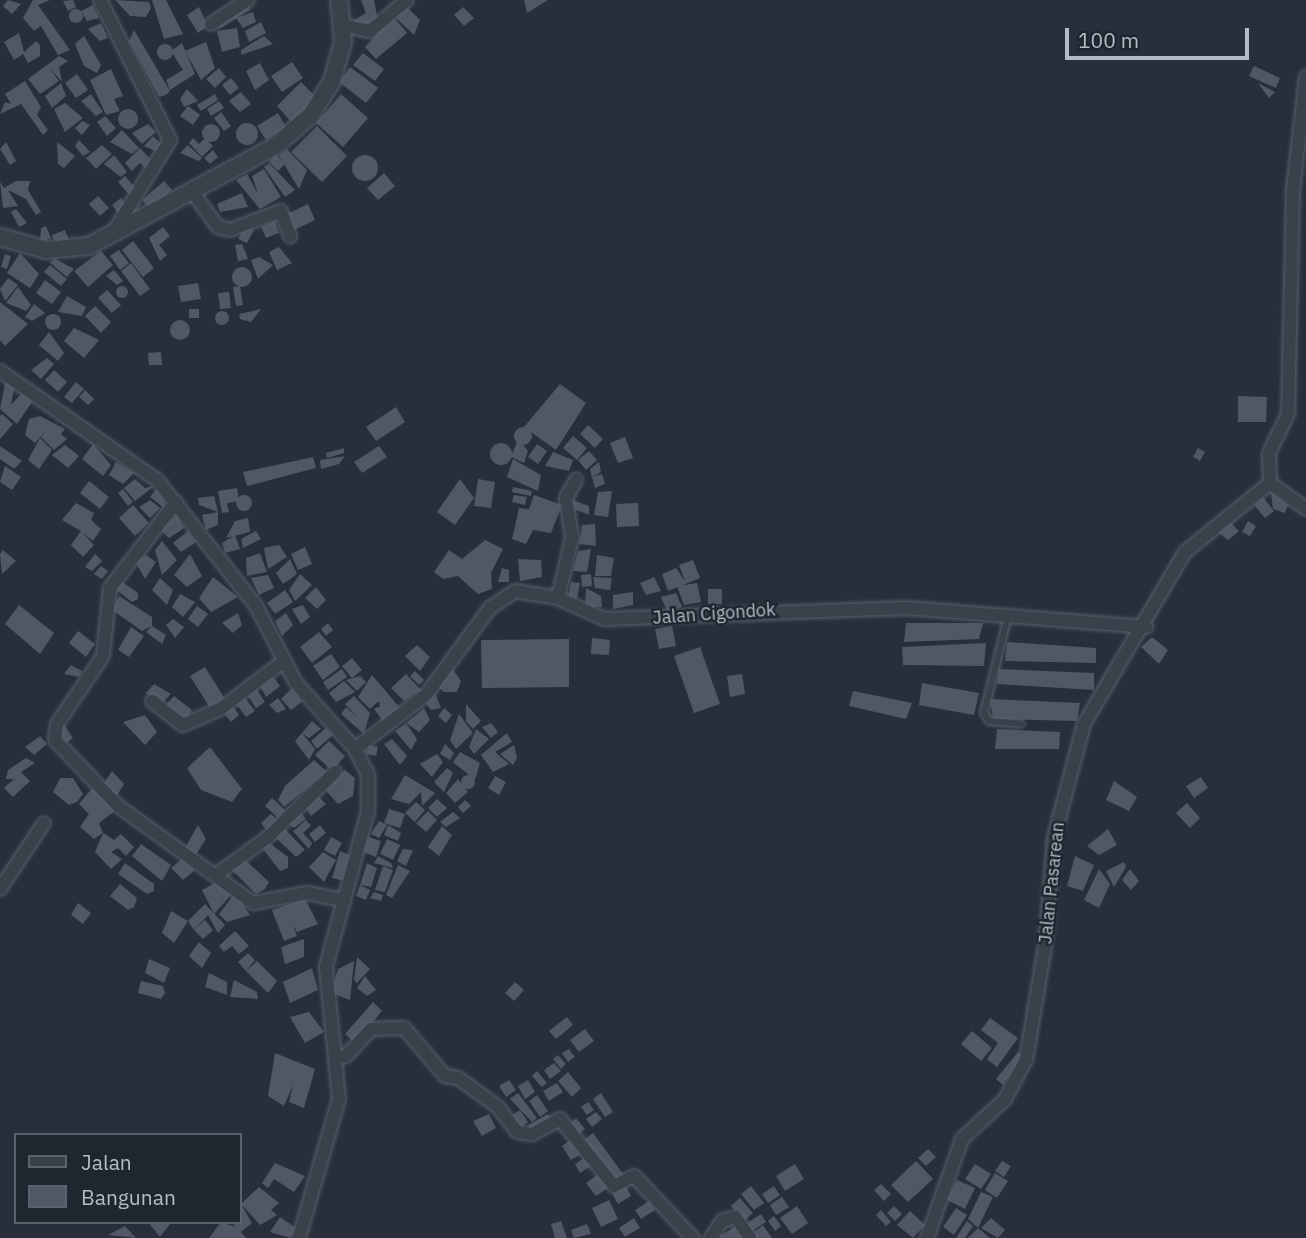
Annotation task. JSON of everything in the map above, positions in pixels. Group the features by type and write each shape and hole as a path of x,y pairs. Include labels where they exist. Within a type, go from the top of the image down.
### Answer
{"street":[{"path":"100,0 170,140 111,236"},
{"path":"211,24 248,0"},
{"path":"0,237 64,250 111,236 274,147 311,115 332,81 343,25 339,0"},
{"path":"343,25 370,30 407,0"},
{"path":"1306,77 1293,190 1288,414 1269,453 1270,483 1306,509"},
{"path":"193,193 218,227 230,230 280,211 290,236"},
{"path":"0,371 133,459 176,502 256,606 284,661 355,749 371,788 325,984 339,1099 299,1238"},
{"path":"558,598 572,538 566,498 576,480"},
{"name":"Jalan Pasarean","path":"927,1238 962,1139 1005,1099 1026,1060 1030,1010 1045,947 1054,838 1071,769 1104,687 1146,627 1185,552 1270,483"},
{"path":"176,502 117,575 103,656 53,732 78,768 118,806 259,905 307,893 344,900"},
{"name":"Jalan Cigondok","path":"355,749 426,695 506,594 558,598 604,619 819,608 1008,614 1146,627"},
{"path":"152,701 183,725 222,708 284,661"},
{"path":"216,875 267,838 335,772"},
{"path":"0,889 44,823"},
{"path":"335,1059 346,1056 372,1029 404,1028 445,1076 458,1077 497,1106 522,1134 560,1119 614,1186 634,1176 693,1238"},
{"path":"711,1238 722,1221 735,1217 750,1238"}],"lane":[{"path":"1008,614 984,713 989,721 1021,724"}],"building":[{"path":"8,0 21,4 12,14 3,6"},
{"path":"33,0 50,0 38,5 70,50 58,55 41,26 34,31 23,18"},
{"path":"73,0 76,7 68,11 63,1"},
{"path":"115,0 149,2 151,8 146,17 130,16"},
{"path":"152,0 166,0 183,34 164,39"},
{"path":"361,0 374,0 378,21 359,29 353,21 366,13"},
{"path":"524,0 548,0 527,13"},
{"path":"93,5 99,18 87,21 81,11"},
{"path":"405,5 420,20 414,35 394,16"},
{"path":"248,6 250,10 220,28 217,24"},
{"path":"199,7 208,26 198,33 187,15"},
{"path":"463,7 474,18 464,26 454,15"},
{"path":"73,9 79,9 83,16 79,23 73,23 69,19 69,13"},
{"path":"253,12 256,22 243,28 236,18"},
{"path":"393,16 407,33 376,59 365,47"},
{"path":"261,22 266,33 249,42 245,31"},
{"path":"101,23 108,38 100,41 88,29"},
{"path":"237,28 240,47 222,52 217,31"},
{"path":"134,30 170,91 166,95 159,97 129,41"},
{"path":"19,33 24,52 36,41 40,45 40,56 28,63 23,54 14,60 4,42"},
{"path":"84,36 101,65 97,73 84,66 75,44"},
{"path":"264,36 273,44 241,55 241,50"},
{"path":"206,42 215,68 201,80 185,51"},
{"path":"182,43 195,74 170,90 166,80 183,70 171,51"},
{"path":"165,44 171,46 171,58 165,60 159,58 157,52 159,46"},
{"path":"363,53 384,69 375,81 353,65"},
{"path":"59,56 68,61 59,67 62,82 49,67 59,81 40,94 28,79"},
{"path":"292,62 303,78 282,92 271,76"},
{"path":"260,63 269,80 255,90 246,71"},
{"path":"1254,66 1280,78 1276,88 1249,76"},
{"path":"350,67 378,88 366,103 339,82"},
{"path":"219,68 226,77 215,88 206,79"},
{"path":"111,69 123,96 114,99 120,111 106,115 90,80"},
{"path":"77,74 88,90 76,98 65,83"},
{"path":"231,78 239,88 230,95 222,85"},
{"path":"25,81 41,107 37,115 48,130 43,135 21,104 0,114 5,102 11,104 5,94"},
{"path":"301,82 320,101 295,126 277,106"},
{"path":"61,83 66,96 52,108 45,96"},
{"path":"1258,83 1275,92 1269,98"},
{"path":"187,89 198,101 184,107 180,99"},
{"path":"241,92 251,104 240,112 229,101"},
{"path":"91,94 103,112 96,116 81,101"},
{"path":"215,94 218,100 201,111 197,105"},
{"path":"341,94 368,118 343,147 316,123"},
{"path":"219,101 224,108 211,116 207,109"},
{"path":"65,103 83,118 65,132 54,109"},
{"path":"188,106 200,115 193,125 180,116"},
{"path":"128,109 135,112 138,119 135,126 128,129 121,126 118,119 121,112"},
{"path":"221,112 231,126 224,131 214,118"},
{"path":"278,113 286,127 266,140 257,126"},
{"path":"105,116 116,128 107,136 97,122"},
{"path":"82,121 90,125 82,135 75,128"},
{"path":"247,123 255,126 258,134 255,142 247,145 239,142 236,134 239,126"},
{"path":"148,124 156,132 142,144 132,133"},
{"path":"211,124 217,127 220,133 217,139 211,142 205,139 202,133 205,127"},
{"path":"317,126 347,156 322,182 291,152"},
{"path":"122,130 139,148 132,154 110,142"},
{"path":"153,136 166,149 162,154 144,146"},
{"path":"193,138 199,144 205,138 213,146 202,157 189,143"},
{"path":"79,140 90,152 83,156 75,146"},
{"path":"6,142 16,161 10,165 0,149"},
{"path":"57,142 75,156 64,168 58,164"},
{"path":"102,145 112,154 96,169 86,158"},
{"path":"188,145 202,158 199,161 180,153"},
{"path":"140,148 155,164 148,171 140,163 132,171 125,163"},
{"path":"287,149 307,170 299,189 279,156"},
{"path":"213,150 218,157 210,164 204,158"},
{"path":"276,154 285,164 278,171 269,162"},
{"path":"114,155 127,172 121,177 104,164"},
{"path":"365,155 374,159 378,168 374,177 365,181 356,177 352,168 356,159"},
{"path":"269,163 295,190 285,197 264,167"},
{"path":"264,169 281,197 260,209 236,180 247,174 258,194 252,176"},
{"path":"384,173 395,186 378,200 367,188"},
{"path":"125,176 138,191 131,197 118,182"},
{"path":"16,181 30,181 28,190 41,212 36,215 26,199 8,190 18,206 3,208 0,182 4,188"},
{"path":"164,181 172,190 150,209 142,200"},
{"path":"242,193 248,207 220,212 217,204"},
{"path":"98,196 109,208 100,216 89,204"},
{"path":"121,198 128,207 119,214 112,205"},
{"path":"308,204 315,220 294,230 287,214"},
{"path":"16,209 27,223 19,227 11,212"},
{"path":"275,221 279,233 266,238 261,227"},
{"path":"46,226 51,238 40,242 41,228"},
{"path":"245,226 254,230 247,243 238,239"},
{"path":"163,227 170,236 159,245 167,255 160,261 149,238"},
{"path":"65,230 69,240 56,245 52,235"},
{"path":"133,241 154,268 143,277 122,250"},
{"path":"242,244 248,259 238,261 235,245"},
{"path":"279,247 292,263 277,270 269,252"},
{"path":"119,250 129,263 120,270 110,256"},
{"path":"101,251 113,265 88,287 74,271"},
{"path":"20,253 39,274 30,288 7,273"},
{"path":"5,254 11,256 7,269 1,267"},
{"path":"259,257 273,265 258,279 251,260"},
{"path":"54,258 74,269 67,277 50,263"},
{"path":"131,263 150,289 140,296 121,271"},
{"path":"50,265 67,279 61,286 44,272"},
{"path":"242,267 249,270 252,277 249,284 242,287 235,284 232,277 235,270"},
{"path":"114,270 123,281 117,285 106,276"},
{"path":"8,278 18,285 5,301 0,289"},
{"path":"45,280 61,292 52,304 36,293"},
{"path":"198,283 201,299 181,302 178,286"},
{"path":"122,286 128,292 122,298 116,292"},
{"path":"240,286 243,305 236,306 233,287"},
{"path":"18,287 31,305 26,311 6,303"},
{"path":"107,290 121,305 112,313 98,298"},
{"path":"229,292 231,308 220,309 218,293"},
{"path":"67,296 86,307 82,316 58,312"},
{"path":"0,302 28,324 5,346 0,340"},
{"path":"34,304 45,313 32,321 25,317"},
{"path":"95,306 111,322 101,333 85,316"},
{"path":"189,309 199,309 199,318 189,318"},
{"path":"261,309 251,322 240,319 239,314"},
{"path":"219,311 225,311 229,318 225,325 219,325 215,321 215,315"},
{"path":"53,314 59,316 59,328 53,330 47,328 45,322 47,316"},
{"path":"176,320 184,320 190,330 184,340 176,340 170,334 170,326"},
{"path":"74,328 99,340 84,358 64,341"},
{"path":"49,332 64,353 58,361 39,345"},
{"path":"161,352 162,365 149,365 148,353"},
{"path":"47,358 54,364 41,379 31,370"},
{"path":"54,370 67,382 58,392 45,380"},
{"path":"6,378 15,384 11,405 22,393 32,402 17,424 0,409"},
{"path":"76,382 84,389 72,403 64,397"},
{"path":"560,384 586,403 556,450 524,427"},
{"path":"85,390 94,399 88,405 79,397"},
{"path":"1238,396 1267,397 1266,422 1238,422"},
{"path":"396,407 405,422 376,441 366,427"},
{"path":"2,414 13,424 0,439 0,416"},
{"path":"40,416 65,429 61,434 67,439 54,450 41,437 47,430 35,443 25,435 29,419"},
{"path":"588,425 603,439 595,448 580,434"},
{"path":"523,427 529,430 532,436 529,442 523,445 517,442 514,436 517,430"},
{"path":"573,436 587,448 577,460 563,448"},
{"path":"625,437 633,458 618,463 610,443"},
{"path":"40,438 52,450 39,469 28,460"},
{"path":"518,439 528,451 524,463 511,457"},
{"path":"501,443 511,450 512,454 505,464 501,465 491,458 490,454 497,444"},
{"path":"93,444 111,465 103,476 82,459"},
{"path":"537,444 547,451 538,464 528,457"},
{"path":"65,445 79,456 68,468 52,455"},
{"path":"0,446 22,461 14,469 0,459"},
{"path":"379,446 387,457 362,473 354,462"},
{"path":"344,448 344,453 327,458 326,453"},
{"path":"1198,448 1205,452 1200,461 1193,457"},
{"path":"589,451 597,460 586,470 578,460"},
{"path":"553,452 573,460 569,471 545,466"},
{"path":"345,456 339,464 321,469 320,460"},
{"path":"313,457 316,468 247,486 243,472"},
{"path":"513,459 541,475 538,491 507,477"},
{"path":"116,462 134,473 123,484 109,475"},
{"path":"599,462 601,472 592,477 590,469"},
{"path":"5,466 21,477 12,490 0,482"},
{"path":"602,474 605,484 595,488 592,477"},
{"path":"135,479 145,488 154,486 135,501 124,488"},
{"path":"460,479 474,498 455,525 437,512"},
{"path":"478,479 495,482 491,508 474,506"},
{"path":"89,481 109,497 100,509 80,493"},
{"path":"158,487 165,492 164,508 150,497"},
{"path":"513,487 532,491 531,496 512,492"},
{"path":"237,488 239,501 227,503 229,512 222,513 218,491"},
{"path":"123,489 133,502 128,506 118,493"},
{"path":"612,491 608,517 594,515 598,492"},
{"path":"1271,492 1288,505 1285,513 1273,509"},
{"path":"241,495 247,495 252,503 250,509 241,511 236,506 236,500"},
{"path":"514,495 527,497 525,505 512,502"},
{"path":"534,495 562,505 551,533 533,530 526,544 512,539 519,508 529,509"},
{"path":"214,496 218,512 199,505 198,498"},
{"path":"1263,497 1274,511 1265,518 1254,505"},
{"path":"150,500 160,508 150,518 139,507"},
{"path":"572,500 589,506 589,515 574,509"},
{"path":"76,503 94,513 91,520 101,529 93,541 83,533 94,545 83,557 71,545 81,531 62,520"},
{"path":"638,503 639,526 617,527 616,504"},
{"path":"133,505 149,523 135,536 119,518"},
{"path":"218,512 218,525 206,530 202,515"},
{"path":"177,515 184,528 169,538 160,530"},
{"path":"248,518 250,532 226,538 235,521"},
{"path":"1229,521 1239,531 1228,540 1216,531"},
{"path":"1248,521 1256,526 1250,536 1242,532"},
{"path":"595,524 596,546 579,544 582,525"},
{"path":"188,531 196,542 181,552 173,543"},
{"path":"256,531 261,539 243,548 241,539"},
{"path":"235,535 240,549 225,553 222,543"},
{"path":"485,540 503,549 491,573 492,589 478,594 458,576 443,579 434,572 449,550 462,559"},
{"path":"162,541 177,560 162,575 155,550"},
{"path":"279,545 287,557 268,569 264,548"},
{"path":"305,547 312,564 298,570 291,554"},
{"path":"591,549 587,572 573,571 578,551"},
{"path":"3,550 16,561 2,574 0,554"},
{"path":"260,553 267,572 247,576 246,558"},
{"path":"95,554 102,561 92,571 85,567"},
{"path":"190,554 202,576 187,587 174,575"},
{"path":"146,555 156,562 145,579 135,561"},
{"path":"597,555 614,558 611,576 595,576"},
{"path":"290,559 297,574 283,584 276,573"},
{"path":"518,559 541,560 542,577 520,581"},
{"path":"693,560 700,578 668,591 662,574 676,568 685,581 679,565"},
{"path":"101,566 108,571 102,579 94,574"},
{"path":"502,568 509,570 509,582 498,582"},
{"path":"300,574 312,585 295,601 289,590"},
{"path":"591,574 592,586 582,587 581,575"},
{"path":"268,575 274,588 259,595 251,578"},
{"path":"213,577 238,597 211,612 199,598"},
{"path":"593,577 612,578 610,590 595,588"},
{"path":"654,577 661,591 646,595 640,583"},
{"path":"160,578 173,590 167,605 152,590"},
{"path":"120,580 138,593 138,599 132,602 114,588"},
{"path":"571,582 580,583 577,598 568,599"},
{"path":"697,583 701,602 684,605 677,586"},
{"path":"316,587 326,600 317,609 305,598"},
{"path":"586,588 601,596 602,607 585,608"},
{"path":"708,589 722,589 722,604 708,604"},
{"path":"285,590 293,602 275,614 267,603"},
{"path":"633,592 633,605 613,609 613,595"},
{"path":"676,593 682,607 667,611 661,597"},
{"path":"180,594 195,602 183,617 172,607"},
{"path":"119,596 152,617 152,626 142,631 112,610"},
{"path":"19,605 54,633 40,654 5,624"},
{"path":"303,605 310,617 301,624 292,609"},
{"path":"197,606 208,614 198,627 188,619"},
{"path":"238,613 242,625 233,633 222,623"},
{"path":"286,613 293,625 282,636 275,621"},
{"path":"173,619 184,627 175,638 166,625"},
{"path":"328,623 333,630 326,636 321,629"},
{"path":"906,623 983,623 979,639 904,642"},
{"path":"152,626 166,635 162,644 146,632"},
{"path":"672,626 676,646 659,649 655,629"},
{"path":"131,627 144,636 129,657 118,650"},
{"path":"78,631 95,644 86,657 69,643"},
{"path":"319,632 332,647 312,663 300,647"},
{"path":"1152,637 1168,650 1159,664 1141,647"},
{"path":"592,638 610,640 609,655 591,654"},
{"path":"569,639 569,687 482,688 481,640"},
{"path":"1007,642 1096,648 1096,663 1005,661"},
{"path":"986,643 984,666 903,665 902,647"},
{"path":"417,645 430,657 420,671 405,656"},
{"path":"700,647 720,704 694,713 674,656"},
{"path":"331,654 340,667 323,680 313,666"},
{"path":"352,658 362,670 352,678 342,666"},
{"path":"71,665 82,671 79,677 64,674"},
{"path":"205,667 225,699 210,708 190,676"},
{"path":"452,668 461,681 457,692 444,692 437,686"},
{"path":"342,669 347,677 328,690 323,682"},
{"path":"999,669 1094,673 1094,690 997,684"},
{"path":"415,671 424,680 419,685 410,676"},
{"path":"271,673 280,686 266,697 257,680"},
{"path":"406,674 421,690 404,701 391,688"},
{"path":"742,674 745,694 730,697 727,676"},
{"path":"372,675 400,708 385,724 374,709 380,706 379,701 370,709 358,697"},
{"path":"360,676 366,682 357,691 346,680"},
{"path":"344,681 355,692 336,702 329,693"},
{"path":"922,683 979,693 974,715 919,705"},
{"path":"154,684 171,694 160,705 146,693"},
{"path":"253,684 265,702 256,708 244,690"},
{"path":"292,688 302,702 291,710 281,699"},
{"path":"433,688 441,708 431,710 425,702"},
{"path":"853,691 912,703 906,719 849,706"},
{"path":"242,694 255,711 246,717 234,701"},
{"path":"174,696 192,710 184,722 164,707"},
{"path":"354,696 370,713 364,734 341,714 346,707 357,717 345,704"},
{"path":"278,698 286,709 277,713 269,705"},
{"path":"990,699 1080,703 1077,721 993,719"},
{"path":"466,704 481,721 473,729 466,721"},
{"path":"233,706 239,715 231,722 222,711"},
{"path":"424,708 430,720 419,732 406,723"},
{"path":"444,708 452,715 446,723 438,716"},
{"path":"459,714 473,733 456,749 450,740"},
{"path":"145,715 157,732 145,745 123,722"},
{"path":"312,721 321,729 309,738 302,733"},
{"path":"63,723 73,738 64,745 54,735"},
{"path":"406,723 417,739 411,750 395,731"},
{"path":"491,723 498,732 491,738 482,727"},
{"path":"326,728 333,735 317,749 311,741"},
{"path":"476,729 489,739 474,754 469,747"},
{"path":"997,729 1060,732 1059,749 995,749"},
{"path":"302,733 315,749 309,760 295,741"},
{"path":"507,733 512,742 495,752 509,764 493,772 481,755"},
{"path":"40,736 47,744 34,755 25,747"},
{"path":"392,739 407,756 400,765 384,744"},
{"path":"329,741 345,756 332,771 315,755"},
{"path":"445,744 454,753 450,760 440,754"},
{"path":"368,745 378,747 376,756 366,754"},
{"path":"514,745 517,758 513,765 500,754"},
{"path":"210,747 242,789 232,802 201,790 187,768"},
{"path":"460,752 480,763 475,780 453,762"},
{"path":"437,754 443,762 432,777 420,764"},
{"path":"26,758 35,763 21,772 30,781 13,797 4,788 14,779 6,779 8,770"},
{"path":"314,760 327,772 284,807 278,800 285,786"},
{"path":"447,768 453,773 444,792 434,782"},
{"path":"345,770 355,778 353,796 338,804 323,787"},
{"path":"112,771 124,784 115,799 100,789"},
{"path":"405,775 435,793 422,806 421,792 409,804 391,799"},
{"path":"465,775 471,775 475,782 471,789 465,789 461,785 461,779"},
{"path":"495,776 506,782 499,795 488,788"},
{"path":"1201,777 1208,788 1194,798 1186,786"},
{"path":"60,778 73,778 83,794 77,802 69,805 53,792"},
{"path":"458,779 468,792 455,803 446,793"},
{"path":"1114,781 1137,797 1129,811 1106,800"},
{"path":"92,788 116,810 99,823 103,833 94,839 80,827 89,814 79,804"},
{"path":"317,795 326,804 311,816 304,805"},
{"path":"272,798 285,810 278,818 265,806"},
{"path":"437,799 447,808 437,817 428,808"},
{"path":"465,800 471,806 463,813 458,807"},
{"path":"416,802 425,810 415,822 405,813"},
{"path":"1187,803 1200,818 1190,828 1176,813"},
{"path":"389,809 405,814 400,828 384,823"},
{"path":"298,810 306,819 294,828 286,822"},
{"path":"428,811 437,820 426,832 416,823"},
{"path":"453,812 460,818 446,827 440,822"},
{"path":"271,814 280,822 268,832 261,823"},
{"path":"306,820 311,826 303,833 312,843 309,849 293,831"},
{"path":"379,821 387,825 379,838 371,834"},
{"path":"198,825 206,839 195,856 185,848"},
{"path":"320,825 326,833 315,842 309,834"},
{"path":"388,825 401,833 398,841 384,835"},
{"path":"442,826 452,835 439,856 428,847"},
{"path":"284,828 305,850 296,857 276,838"},
{"path":"1108,829 1117,845 1099,855 1087,846"},
{"path":"103,833 114,840 121,834 134,847 126,856 118,848 111,852 122,859 111,869 95,852"},
{"path":"331,837 342,843 335,856 324,850"},
{"path":"368,837 381,841 376,857 363,852"},
{"path":"387,839 400,845 393,860 380,854"},
{"path":"267,841 288,857 288,868 280,871 263,849"},
{"path":"141,844 171,865 162,881 132,856"},
{"path":"403,849 413,850 406,866 397,861"},
{"path":"340,851 354,857 348,882 332,878"},
{"path":"323,852 336,860 324,882 309,867"},
{"path":"241,856 269,882 265,889 256,894 232,870"},
{"path":"378,856 391,863 393,868 374,863"},
{"path":"1075,856 1094,865 1083,891 1067,886"},
{"path":"182,859 195,870 183,880 171,868"},
{"path":"1124,862 1126,867 1114,887 1106,871"},
{"path":"125,863 154,884 154,891 147,894 118,874"},
{"path":"367,863 377,868 371,887 360,885"},
{"path":"398,865 410,871 392,898 386,895"},
{"path":"383,866 393,870 385,892 375,890"},
{"path":"1099,869 1110,884 1099,908 1084,900"},
{"path":"1130,869 1139,881 1131,890 1122,880"},
{"path":"218,881 231,895 214,914 202,890"},
{"path":"120,884 137,898 134,907 128,910 110,896"},
{"path":"360,885 370,890 366,900 356,896"},
{"path":"374,892 383,895 381,901 370,898"},
{"path":"235,893 250,915 227,922 219,914"},
{"path":"305,899 318,924 297,932 293,925 297,936 284,941 272,910"},
{"path":"78,903 91,913 83,924 71,915"},
{"path":"205,904 225,925 218,933 208,915 194,930 188,921"},
{"path":"171,911 188,921 174,943 162,933"},
{"path":"205,920 213,930 203,939 194,930"},
{"path":"235,931 249,946 239,954 232,946 224,952 219,946"},
{"path":"304,939 304,957 285,964 281,947"},
{"path":"199,942 211,953 202,968 189,956"},
{"path":"248,953 255,960 246,971 238,962"},
{"path":"357,957 370,969 357,983 354,980"},
{"path":"149,959 170,968 164,983 145,973"},
{"path":"257,961 277,981 268,993 246,971"},
{"path":"354,961 350,1000 331,993 338,969"},
{"path":"312,968 318,990 290,1003 283,982"},
{"path":"209,973 227,982 227,995 205,987"},
{"path":"365,976 376,990 367,996 357,988"},
{"path":"234,980 257,992 258,999 230,997"},
{"path":"141,981 163,986 165,993 161,999 138,993"},
{"path":"515,982 524,990 514,1001 505,993"},
{"path":"373,1002 382,1011 355,1043 345,1034"},
{"path":"309,1012 324,1032 305,1043 290,1017"},
{"path":"567,1017 573,1025 556,1039 549,1031"},
{"path":"990,1018 1018,1038 997,1067 987,1059 998,1043 981,1030"},
{"path":"585,1029 594,1041 579,1052 570,1040"},
{"path":"972,1031 992,1048 981,1061 961,1044"},
{"path":"569,1049 575,1057 568,1062 562,1053"},
{"path":"1018,1052 1023,1055 1003,1085 996,1079"},
{"path":"275,1053 315,1069 304,1108 289,1102 293,1085 284,1106 268,1096"},
{"path":"558,1055 566,1064 561,1069 553,1059"},
{"path":"554,1063 561,1071 550,1079 544,1070"},
{"path":"537,1071 547,1083 542,1087 532,1076"},
{"path":"568,1072 581,1088 572,1097 558,1081"},
{"path":"509,1080 516,1090 506,1097 499,1086"},
{"path":"528,1080 535,1092 525,1099 518,1086"},
{"path":"557,1083 563,1092 549,1101 543,1091"},
{"path":"518,1093 537,1118 532,1122 510,1099"},
{"path":"601,1093 613,1112 605,1117 593,1099"},
{"path":"537,1095 548,1111 540,1117 529,1101"},
{"path":"588,1102 594,1110 587,1115 581,1107"},
{"path":"520,1110 528,1122 519,1128 511,1116"},
{"path":"596,1112 602,1119 592,1127 586,1119"},
{"path":"489,1114 496,1128 482,1136 473,1121"},
{"path":"548,1114 552,1121 532,1132 528,1125"},
{"path":"576,1118 585,1129 576,1136 568,1125"},
{"path":"593,1133 623,1174 612,1182 583,1141"},
{"path":"572,1139 581,1154 571,1160 562,1146"},
{"path":"928,1149 936,1157 926,1166 918,1158"},
{"path":"586,1157 591,1166 580,1173 575,1164"},
{"path":"916,1161 933,1179 908,1202 891,1185"},
{"path":"1002,1161 1011,1166 1004,1177 995,1171"},
{"path":"275,1163 305,1176 294,1192 274,1179 268,1188 262,1183"},
{"path":"795,1164 804,1179 785,1191 776,1176"},
{"path":"975,1164 991,1174 981,1189 965,1179"},
{"path":"601,1172 611,1186 596,1196 586,1183"},
{"path":"995,1173 1008,1181 997,1198 985,1190"},
{"path":"957,1180 975,1188 965,1209 947,1200"},
{"path":"881,1184 891,1194 884,1201 874,1190"},
{"path":"626,1186 631,1196 618,1204 612,1194"},
{"path":"751,1186 764,1203 754,1210 741,1194"},
{"path":"774,1186 780,1195 768,1203 762,1194"},
{"path":"259,1187 279,1203 271,1210 277,1215 260,1225 242,1203"},
{"path":"981,1192 993,1197 978,1228 968,1219"},
{"path":"782,1197 789,1207 776,1215 770,1205"},
{"path":"740,1198 753,1213 744,1221 731,1206"},
{"path":"609,1200 618,1219 601,1227 592,1208"},
{"path":"649,1201 655,1210 641,1219 635,1210"},
{"path":"242,1206 252,1223 241,1232 246,1238 209,1238 220,1224 236,1227 233,1224 242,1224"},
{"path":"797,1206 808,1223 792,1234 780,1218"},
{"path":"894,1206 902,1214 895,1221 887,1213"},
{"path":"956,1208 967,1215 954,1235 943,1227"},
{"path":"881,1210 891,1222 886,1226 876,1215"},
{"path":"910,1211 925,1225 913,1238 897,1225"},
{"path":"761,1214 766,1222 749,1233 744,1225"},
{"path":"774,1216 781,1226 775,1231 768,1221"},
{"path":"280,1217 296,1228 290,1238 270,1232"},
{"path":"634,1218 640,1228 625,1237 619,1228"},
{"path":"991,1218 1005,1230 998,1238 981,1228"},
{"path":"561,1221 567,1238 555,1238 551,1224"},
{"path":"967,1221 973,1226 965,1238 956,1238"},
{"path":"150,1224 170,1224 160,1237"},
{"path":"587,1224 591,1234 574,1238 571,1230"},
{"path":"763,1225 772,1238 755,1238 752,1234"},
{"path":"125,1226 136,1238 108,1235"},
{"path":"736,1226 743,1238 721,1238 720,1236"},
{"path":"978,1228 990,1238 968,1238"}]}
